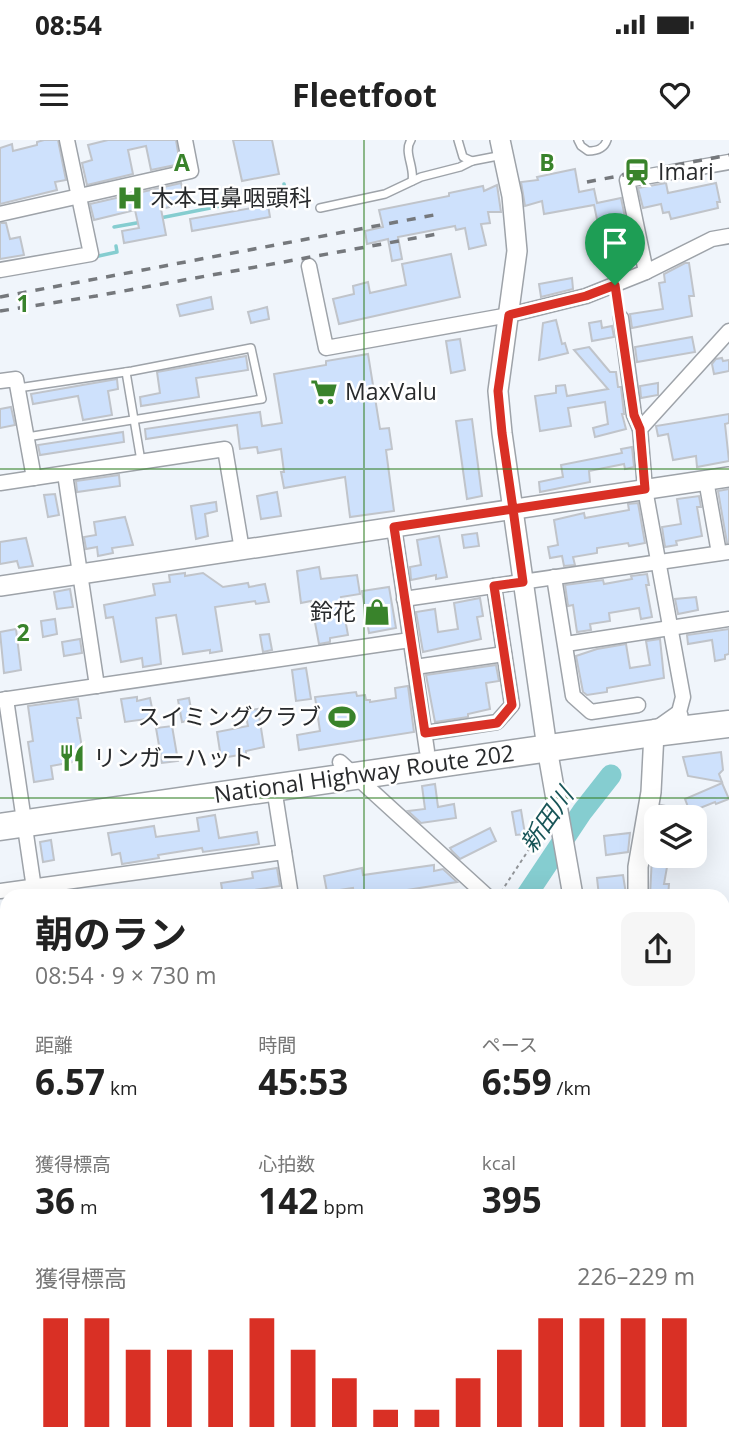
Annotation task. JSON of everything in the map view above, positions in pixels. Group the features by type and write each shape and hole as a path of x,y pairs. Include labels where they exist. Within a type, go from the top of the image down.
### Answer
{"highway":[{"name":"National Highway Route 202","path":"12,816 546,740 678,716 729,710"},
{"name":"National Highway Route 202","path":"12,816 274,788 348,769 426,742 546,740 654,733 729,724"}],"street":[{"path":"0,270 91,254 67,140"},
{"path":"0,214 191,171 185,140"},
{"path":"502,147 512,196 517,251 498,391 546,740 572,889"},
{"path":"646,272 627,180 729,162"},
{"path":"309,266 326,348 509,315 586,296 646,272 712,239 729,236"},
{"path":"621,318 634,415 640,429 645,489 683,697 678,716 654,733 650,792 638,867 638,889"},
{"path":"640,429 729,331"},
{"path":"0,381 16,379 34,478"},
{"path":"0,484 225,449 242,550"},
{"path":"65,474 97,686"},
{"path":"0,586 729,477"},
{"path":"404,599 724,552 705,480"},
{"path":"394,527 426,742 497,723 512,705 494,586"},
{"path":"554,577 573,696 591,712 638,705"},
{"path":"566,644 729,619"},
{"path":"33,889 12,816 3,699 411,640"},
{"path":"415,667 504,654"},
{"path":"348,769 479,889"},
{"path":"274,788 290,889"},
{"path":"47,889 284,852"}],"lane":[{"path":"411,140 407,148 416,177"},
{"path":"458,140 463,157 460,167"},
{"path":"578,140 588,151 597,151 607,140"},
{"path":"320,208 385,194 416,177 460,167 502,147"},
{"path":"463,157 472,161"},
{"path":"615,285 621,318"},
{"path":"18,388 125,372 251,348 262,399 26,437"},
{"path":"125,372 141,462"}],"path":[{"path":"503,889 541,831"}],"building":[{"path":"58,140 66,180 55,182 57,190 0,204 0,148 12,144 13,151 37,145 37,142"},
{"path":"108,140 176,140 180,164 151,170 146,146 128,150 133,174 87,185 82,163 92,160 88,145"},
{"path":"233,140 272,140 279,174 242,181"},
{"path":"575,169 579,192 594,189 597,203 621,198 633,255 610,260 608,251 604,252 594,205 544,214 542,201 525,206 521,182"},
{"path":"181,183 186,203 161,209 166,235 124,243 122,231 139,228 135,210 94,220 90,204"},
{"path":"666,183 668,193 716,183 720,202 717,202 718,208 671,219 669,212 663,213 661,204 643,208 638,188"},
{"path":"497,185 501,212 488,212 490,223 481,224 486,245 469,249 465,228 456,230 455,226 398,237 402,259 392,261 388,239 367,244 365,231 383,227 379,210 483,186 484,191"},
{"path":"268,205 270,217 192,231 190,219"},
{"path":"0,223 6,223 10,239 20,237 24,255 0,259"},
{"path":"451,254 460,297 339,324 333,299 354,294 353,286 368,282 370,293 406,285 402,264"},
{"path":"689,263 694,296 689,296 692,316 632,328 630,314 663,309 659,283 665,282 664,274"},
{"path":"572,278 573,289 541,297 539,284"},
{"path":"211,297 213,309 180,316 177,305"},
{"path":"267,307 269,319 251,323 248,312"},
{"path":"556,320 562,344 565,343 568,353 539,360 543,323"},
{"path":"601,321 602,328 612,326 614,337 592,341 589,323"},
{"path":"692,337 695,352 637,362 635,347"},
{"path":"460,339 465,370 451,373 446,341"},
{"path":"589,347 610,372 616,372 618,387 621,387 622,414 626,429 595,437 593,428 608,424 605,402 568,408 571,426 540,431 535,396 556,393 556,386 565,385 567,396 608,389 574,350"},
{"path":"368,354 380,429 389,428 392,449 386,450 394,511 350,517 345,477 284,488 281,449 258,453 257,447 240,449 237,425 146,439 145,429 260,412 262,426 282,423 274,374"},
{"path":"246,356 248,370 196,378 199,397 141,406 140,397 160,393 157,372"},
{"path":"722,358 723,361 729,360 729,371 714,374 712,364 716,359"},
{"path":"117,379 118,389 108,391 112,415 83,420 78,396 33,404 31,394"},
{"path":"658,383 658,395 641,398 640,386"},
{"path":"11,407 15,425 0,428 0,409"},
{"path":"729,414 729,423 725,424 729,461 697,467 696,456 673,460 668,434 658,436 656,426"},
{"path":"472,419 482,496 467,499 456,421"},
{"path":"123,432 124,442 40,455 38,445"},
{"path":"632,447 634,467 625,469 624,464 589,471 590,482 540,492 539,482 563,477 561,465 622,453 621,449"},
{"path":"119,475 120,486 77,492 76,481"},
{"path":"729,489 729,543 727,543 718,491"},
{"path":"277,492 281,516 261,519 257,496"},
{"path":"55,494 59,515 48,517 44,495"},
{"path":"699,496 701,507 697,507 702,536 676,541 677,545 665,547 662,527 681,524 677,499"},
{"path":"216,502 217,511 205,514 208,536 196,539 191,506"},
{"path":"638,503 645,543 597,548 597,553 573,557 575,565 564,566 562,556 550,558 548,547 558,545 554,520 584,513 585,518 629,510 628,504"},
{"path":"125,517 133,545 112,548 113,553 98,556 97,547 86,549 84,537 96,535 94,522"},
{"path":"477,533 479,546 464,548 462,535"},
{"path":"439,536 447,577 436,579 436,575 411,580 410,567 421,565 417,540"},
{"path":"26,538 33,566 19,568 17,561 0,564 0,542"},
{"path":"319,567 321,579 357,575 360,594 341,597 348,635 330,638 330,642 319,644 311,601 301,603 297,571"},
{"path":"185,573 185,576 203,573 223,587 248,583 249,587 265,584 269,602 256,604 255,601 215,607 222,651 183,654 176,615 156,618 161,664 143,667 142,658 121,662 113,617 106,618 104,605 155,595 153,584 170,582 169,575"},
{"path":"647,574 649,585 646,585 652,617 641,619 639,608 609,613 610,621 590,624 591,630 577,632 573,605 568,606 565,585 603,580 604,584"},
{"path":"389,587 396,628 369,633 362,591"},
{"path":"70,589 73,607 57,609 54,592"},
{"path":"696,597 698,610 678,614 675,599"},
{"path":"480,598 483,616 477,617 481,639 423,652 416,612 435,609 438,632 458,629 454,603"},
{"path":"55,619 57,634 43,637 41,621"},
{"path":"16,629 21,670 4,673 0,632"},
{"path":"729,629 729,654 725,655 725,659 715,661 712,640 688,644 687,635"},
{"path":"269,634 272,650 263,652 260,635"},
{"path":"80,639 82,653 64,656 62,642"},
{"path":"660,639 664,678 607,688 607,692 587,695 583,692 576,656 626,644 630,668 650,665 646,641"},
{"path":"496,665 499,681 486,683 490,709 468,714 468,717 435,722 426,675"},
{"path":"306,668 311,699 296,701 292,670"},
{"path":"408,686 414,732 299,750 297,735 320,731 315,697 356,692 357,696 365,695 370,702 396,698 395,688"},
{"path":"137,697 137,701 150,698 154,718 125,722 121,699"},
{"path":"189,698 193,720 182,722 178,700"},
{"path":"78,699 81,718 77,718 84,760 51,766 53,779 34,782 28,742 33,741 28,706"},
{"path":"258,709 264,747 246,751 246,754 221,758 217,732 248,726 245,711"},
{"path":"172,726 178,761 162,763 156,728"},
{"path":"721,752 723,770 719,774 722,782 688,776 683,757"},
{"path":"722,783 729,799 707,805 687,805 685,799"},
{"path":"435,784 438,807 454,804 456,818 421,823 408,811 425,809 422,786"},
{"path":"521,810 525,834 516,835 512,812"},
{"path":"215,815 219,838 257,832 259,844 203,852 202,848 122,864 120,853 112,855 108,833 154,826 156,837 199,831 197,818"},
{"path":"490,828 496,841 460,859 450,848"},
{"path":"630,833 628,852 606,855 604,836"},
{"path":"51,840 54,860 43,862 40,842"},
{"path":"434,865 434,871 443,869 457,882 413,889 326,889 324,876 362,868 363,875"},
{"path":"277,868 280,886 222,889 221,883 253,878 252,872"},
{"path":"651,868 667,868 664,884 669,884 669,889 650,889"},
{"path":"623,875 625,889 598,889 597,878"}],"waterway":[{"path":"160,218 286,193 284,184"},
{"path":"114,227 142,222"},
{"path":"94,257 117,252 116,246"},
{"name":"新田川","path":"531,889 582,812 611,775"}],"railway":[{"path":"587,182 729,155"},
{"path":"0,297 434,215"},
{"path":"0,311 443,233"}],"place":[{"name":"Imari","path":"637,172"},
{"name":"木本耳鼻咽頭科","path":"130,198"},
{"name":"MaxValu","path":"324,392"},
{"name":"鈴花","path":"377,612"},
{"name":"スイミングクラブ","path":"342,717"},
{"name":"リンガーハット","path":"72,758"}],"route":[{"path":"615,285 586,296 509,315 498,391 513,509 394,527 425,733 497,723 512,705 494,586 523,582 513,509 645,489 646,474 640,429 634,415 615,285"}]}
